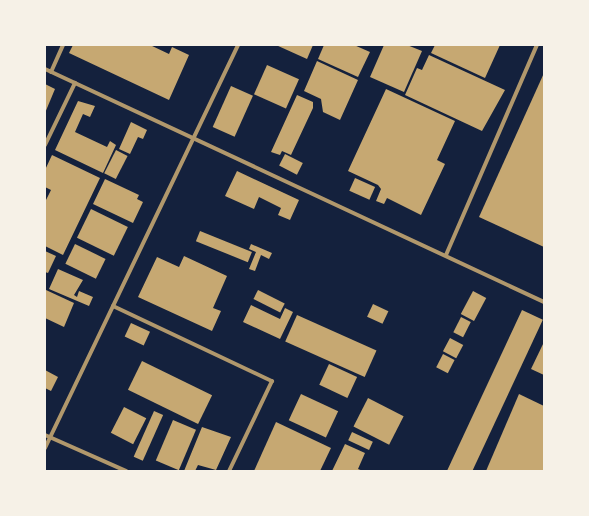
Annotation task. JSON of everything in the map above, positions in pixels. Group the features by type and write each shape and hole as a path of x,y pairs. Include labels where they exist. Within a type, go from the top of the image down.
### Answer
{"street":[{"path":"51,72 63,45"},
{"path":"45,448 112,306 195,139 238,45"},
{"path":"446,255 537,45"},
{"path":"45,69 544,302"},
{"path":"45,145 75,83"},
{"path":"112,306 272,381 229,471"},
{"path":"45,436 126,471"}],"building":[{"path":"73,45 150,45 169,54 172,47 189,55 169,100 69,53"},
{"path":"276,45 313,45 307,59"},
{"path":"324,45 354,45 370,52 358,77 318,59"},
{"path":"384,45 407,45 422,51 404,92 370,77"},
{"path":"435,45 500,45 485,78 431,53"},
{"path":"429,55 505,90 482,131 405,95 417,68 422,70"},
{"path":"317,61 358,80 340,120 323,112 321,99 304,91"},
{"path":"267,65 299,79 286,108 254,94"},
{"path":"544,73 544,247 479,217"},
{"path":"45,84 55,89 45,113"},
{"path":"231,86 253,96 235,137 213,127"},
{"path":"386,89 455,121 437,160 445,164 421,215 387,198 384,204 376,201 381,189 378,185 348,171"},
{"path":"297,95 313,102 313,108 291,155 282,151 280,155 271,152"},
{"path":"78,101 95,106 90,117 83,114 75,132 107,147 110,141 116,145 103,173 55,150"},
{"path":"131,122 147,130 143,139 138,137 130,154 119,149"},
{"path":"116,150 128,156 116,179 104,173"},
{"path":"285,154 303,163 297,175 279,166"},
{"path":"52,155 100,178 63,255 45,246 45,202 51,190 45,187 45,170"},
{"path":"237,171 299,200 290,220 278,215 281,208 259,197 254,209 225,196"},
{"path":"355,178 375,187 369,200 349,191"},
{"path":"105,179 139,195 137,199 143,202 133,223 93,204"},
{"path":"91,209 128,227 114,256 77,238"},
{"path":"200,231 252,252 248,262 196,241"},
{"path":"75,244 106,259 96,279 65,264"},
{"path":"251,244 272,253 269,259 261,255 255,271 249,269 256,252 249,249"},
{"path":"45,251 56,256 48,273 45,272"},
{"path":"184,256 227,276 213,308 221,311 212,331 138,297 157,257 179,267"},
{"path":"58,269 83,280 74,295 77,297 79,291 93,297 89,306 49,289"},
{"path":"46,290 74,303 64,327 45,318"},
{"path":"258,290 285,304 280,313 253,299"},
{"path":"473,291 486,298 474,321 461,314"},
{"path":"373,304 388,311 382,324 367,317"},
{"path":"251,305 280,319 285,308 293,312 280,339 243,322"},
{"path":"522,310 543,320 472,471 447,471"},
{"path":"297,315 376,350 365,377 285,341"},
{"path":"461,317 471,322 463,337 453,332"},
{"path":"131,323 150,332 144,345 125,337"},
{"path":"450,338 463,345 456,358 443,351"},
{"path":"544,342 544,375 531,369"},
{"path":"443,354 455,360 448,373 436,367"},
{"path":"142,361 212,395 198,424 128,390"},
{"path":"329,364 357,377 347,398 319,385"},
{"path":"45,370 58,377 51,391 45,388"},
{"path":"301,394 338,411 326,438 289,420"},
{"path":"519,394 544,406 544,471 486,471"},
{"path":"368,398 404,416 389,445 353,427"},
{"path":"124,407 146,418 133,444 111,433"},
{"path":"154,411 163,415 143,461 134,457"},
{"path":"173,420 196,430 179,470 156,461"},
{"path":"276,422 331,448 320,471 254,471"},
{"path":"202,427 231,437 216,470 198,465 195,471 184,471"},
{"path":"352,432 373,442 369,450 348,440"},
{"path":"345,444 365,453 358,469 363,471 332,471"}]}
